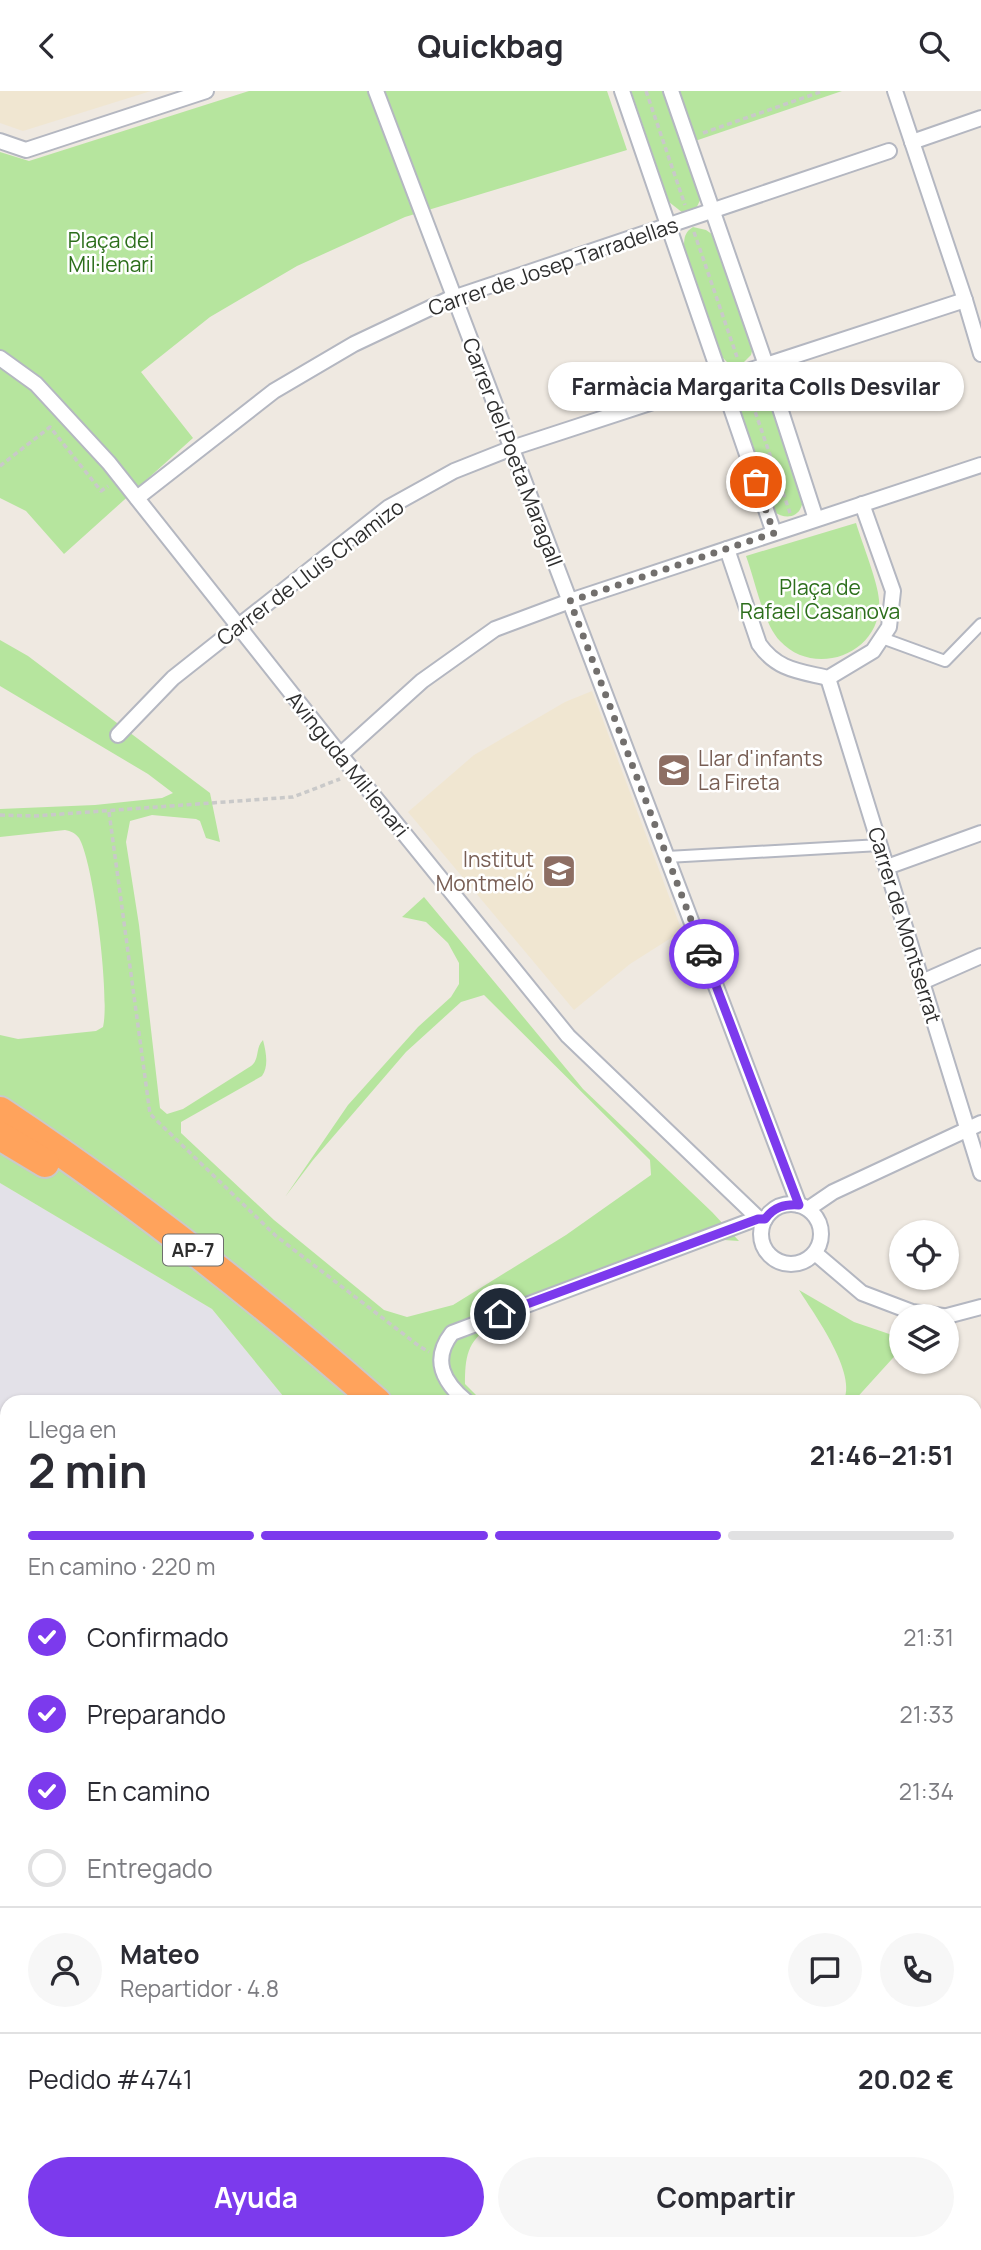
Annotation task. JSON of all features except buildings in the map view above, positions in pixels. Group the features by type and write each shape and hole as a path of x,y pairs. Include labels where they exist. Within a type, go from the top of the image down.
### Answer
{"highway":[{"name":"AP-7","path":"0,1111 136,1205 295,1330 369,1395"},
{"path":"0,1136 104,1201 355,1395"}],"street":[{"name":"Carrer del Poeta Maragall","path":"376,91 667,857 804,1207"},
{"path":"622,91 774,533"},
{"path":"671,91 816,519"},
{"path":"895,91 981,354"},
{"path":"0,141 26,150 196,93"},
{"path":"912,142 981,118"},
{"name":"Carrer de Josep Tarradellas","path":"137,498 274,391 354,344 454,298 888,151"},
{"name":"Carrer de Lluís Chamizo","path":"118,735 173,678 238,625 389,507 454,471 512,448 965,300"},
{"name":"Avinguda Mil·lenari","path":"0,358 36,384 120,477 340,755 568,1035 762,1219"},
{"path":"340,755 422,681 495,629 570,601 981,465"},
{"path":"727,549 759,644 767,656 783,667 828,678 873,651 889,627 893,591 862,504"},
{"path":"882,638 944,661 981,624"},
{"name":"Carrer de Montserrat","path":"828,678 922,982 974,1126 981,1173"},
{"path":"887,867 981,833"},
{"path":"667,857 880,845"},
{"path":"922,982 981,956"},
{"path":"459,1395 444,1374 440,1357 443,1344 452,1333 762,1219 778,1207 788,1204 804,1207 974,1126"},
{"path":"762,1219 762,1240 772,1258 781,1263 803,1262 815,1253 820,1244 820,1226 804,1207"},
{"path":"815,1253 862,1293 891,1304"},
{"path":"959,1312 981,1307"}],"path":[{"path":"646,91 794,526"},
{"path":"687,138 823,91"},
{"path":"0,466 50,427 101,491 120,477"},
{"path":"0,815 109,812 293,797 355,773"},
{"path":"109,812 150,1114 276,1236 419,1346 440,1357"}],"shaded area":[{"path":"0,91 151,91 23,131 0,123"},
{"name":"Institut Montmeló","path":"592,691 682,931 630,964 574,1010 408,812 474,755 565,702"},
{"path":"0,1183 212,1309 282,1395 0,1395"}],"green space":[{"name":"Plaça del Mil·lenari","path":"249,91 607,91 627,150 405,217 297,266 210,317 141,372 193,438 64,554 26,511 0,498 0,152 29,161"},
{"path":"631,91 666,91 701,198 695,211 683,213 669,202"},
{"path":"677,91 842,91 695,141"},
{"path":"693,227 706,230 716,237 753,347 751,355 742,364 728,363 722,357 684,247 685,235"},
{"path":"747,378 759,379 766,387 803,497 800,509 794,515 784,516 773,511 735,394 737,387"},
{"name":"Plaça de Rafael Casanova","path":"856,523 878,592 877,619 870,634 859,646 844,655 828,659 811,658 794,652 780,641 769,623 746,556"},
{"path":"0,640 28,656 210,793 220,842 206,838 200,821 196,819 152,815 130,821 126,842 139,925 160,1108 167,1114 183,1109 251,1066 263,1040 266,1063 262,1076 181,1122 181,1133 274,1220 384,1310 407,1317 453,1305 566,1235 651,1175 650,1160 484,995 461,1002 406,1052 313,1160 285,1197 348,1105 418,1027 451,997 459,984 459,963 448,943 426,922 402,917 424,897 583,1089 739,1241 724,1240 616,1276 490,1327 476,1338 469,1351 465,1384 476,1395 282,1395 212,1309 0,1183 0,1035 18,1039 96,1031 103,1027 105,1012 95,901 85,852 79,838 65,830 0,837 0,809 95,805 162,798 173,793 148,774 0,686"},
{"path":"799,1290 854,1322 889,1334 889,1362 859,1395 845,1395 845,1376 833,1345"}],"way so far":[{"path":"704,954 570,601 774,533 756,482"}],"place":[{"name":"Farmàcia Margarita Colls Desvilar","path":"756,482"},
{"name":"Llar d'infants La Fireta","path":"674,770"},
{"name":"Institut Montmeló","path":"559,871"}],"route":[{"path":"500,1314 644,1259 758,1219 765,1219 778,1207 799,1205 704,954"}]}
